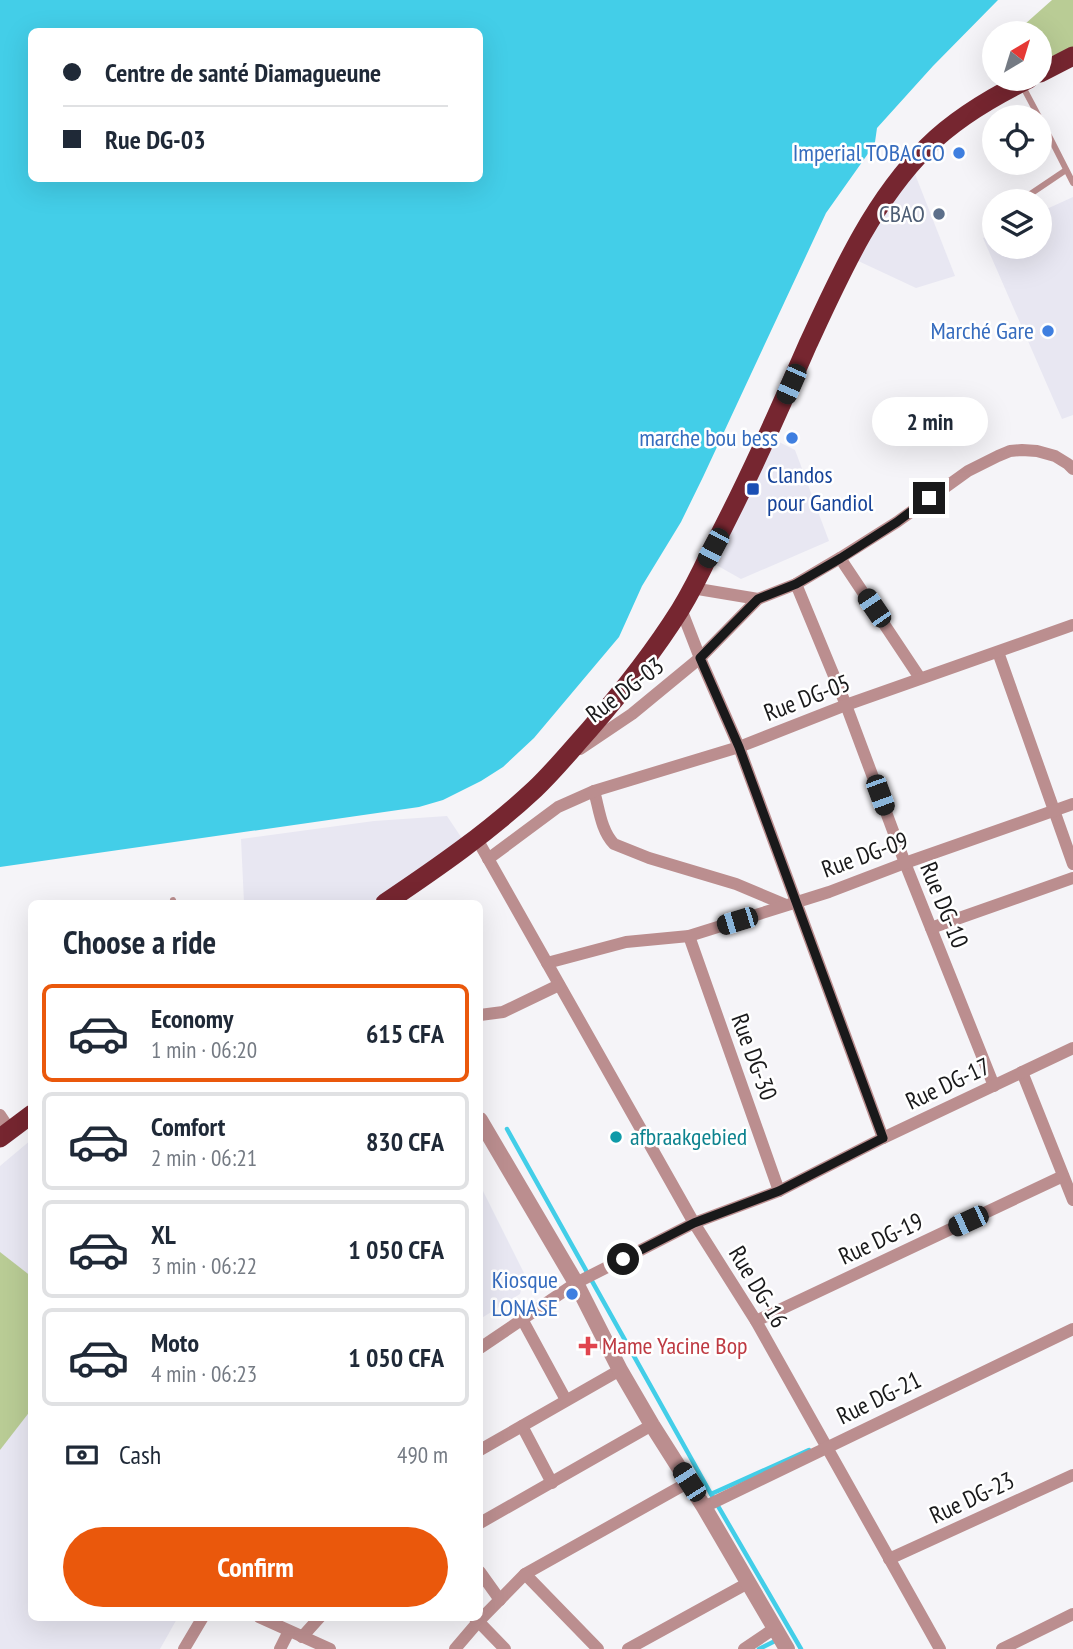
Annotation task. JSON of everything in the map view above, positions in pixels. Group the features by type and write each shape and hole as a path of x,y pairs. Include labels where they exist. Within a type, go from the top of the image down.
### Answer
{"highway":[{"path":"1052,67 1073,56"},
{"path":"389,900 477,839 534,790 560,764 640,668 681,608 736,504 832,293 879,207 894,184 928,146 967,114 1007,91"},
{"path":"3,1128 28,1116"}],"street":[{"name":"Rue DG-03","path":"560,764 632,714 700,658 758,599 796,584 841,558 968,471 998,456 1022,450 1055,456 1071,466"},
{"path":"841,558 920,678"},
{"name":"Rue DG-10","path":"796,584 846,705 905,863 994,1086"},
{"path":"692,588 758,599"},
{"path":"681,608 739,747 790,904 883,1138"},
{"name":"Rue DG-05","path":"488,859 558,807 594,791 739,747 846,705 1073,625"},
{"path":"998,652 1073,864"},
{"path":"594,791 606,831 614,844 790,904"},
{"name":"Rue DG-09","path":"547,963 626,942 689,936 829,892 1073,804"},
{"name":"Rue DG-16","path":"477,839 694,1223 755,1321 940,1649"},
{"path":"931,928 1073,878"},
{"name":"Rue DG-30","path":"689,936 779,1191"},
{"path":"483,1015 503,1012 559,985"},
{"name":"Rue DG-17","path":"483,1346 576,1283 694,1223 779,1191 883,1138 1073,1048"},
{"path":"1022,1072 1073,1200"},
{"path":"483,1125 576,1283 620,1370 787,1649"},
{"name":"Rue DG-19","path":"755,1321 1063,1176"},
{"path":"522,1319 566,1400"},
{"name":"Rue DG-21","path":"704,1507 1073,1329"},
{"path":"483,1448 620,1370"},
{"path":"483,1521 652,1425"},
{"path":"522,1426 552,1483"},
{"name":"Rue DG-23","path":"889,1559 1073,1475"},
{"path":"483,1613 525,1574 689,1482"},
{"path":"525,1574 590,1646"},
{"path":"483,1576 499,1600"},
{"path":"628,1649 748,1583"},
{"path":"1002,1649 1073,1614"},
{"path":"184,1649 201,1621"},
{"path":"268,1621 330,1649"},
{"path":"302,1637 316,1621"},
{"path":"455,1649 475,1621"},
{"path":"478,1621 505,1649"},
{"path":"744,1649 775,1628"},
{"path":"280,1649 289,1631"}],"lane":[{"path":"1052,143 1073,183"},
{"path":"1038,189 1066,170"}],"shaded area":[{"path":"913,169 955,276 916,288 854,259"},
{"name":"Marché Gare","path":"1073,197 1073,415 1062,419 992,259 1052,259 1052,207"},
{"path":"771,438 795,450 829,541 741,579 711,562"},
{"path":"447,816 463,840 383,900 244,900 241,839 374,821"},
{"path":"28,1143 28,1621 176,1621 160,1649 0,1649 0,1166"},
{"path":"483,1191 525,1275 520,1294 483,1317"}],"green space":[{"path":"1052,0 1073,0 1073,49 1052,56 1052,21 1028,21"},
{"path":"0,1252 28,1274 28,1414 0,1450"}],"water":[{"path":"0,0 998,0 877,128 872,148 826,213 703,477 681,522 642,586 619,637 534,738 503,767 443,800 419,807 0,867"}],"waterway":[{"path":"507,1129 801,1649"},
{"path":"711,1494 809,1450"},
{"path":"759,1649 777,1640"}],"place":[{"name":"Imperial TOBACCO","path":"959,153"},
{"name":"CBAO","path":"939,214"},
{"name":"Marché Gare","path":"1048,331"},
{"name":"marche bou bess","path":"792,438"},
{"name":"Clandos pour Gandiol","path":"753,489"},
{"name":"afbraakgebied","path":"616,1137"},
{"name":"Kiosque LONASE","path":"572,1294"},
{"name":"Mame Yacine Bop","path":"588,1346"}],"route":[{"path":"623,1259 694,1223 779,1191 883,1138 739,747 700,658 758,599 796,584 841,558 929,498"}]}
